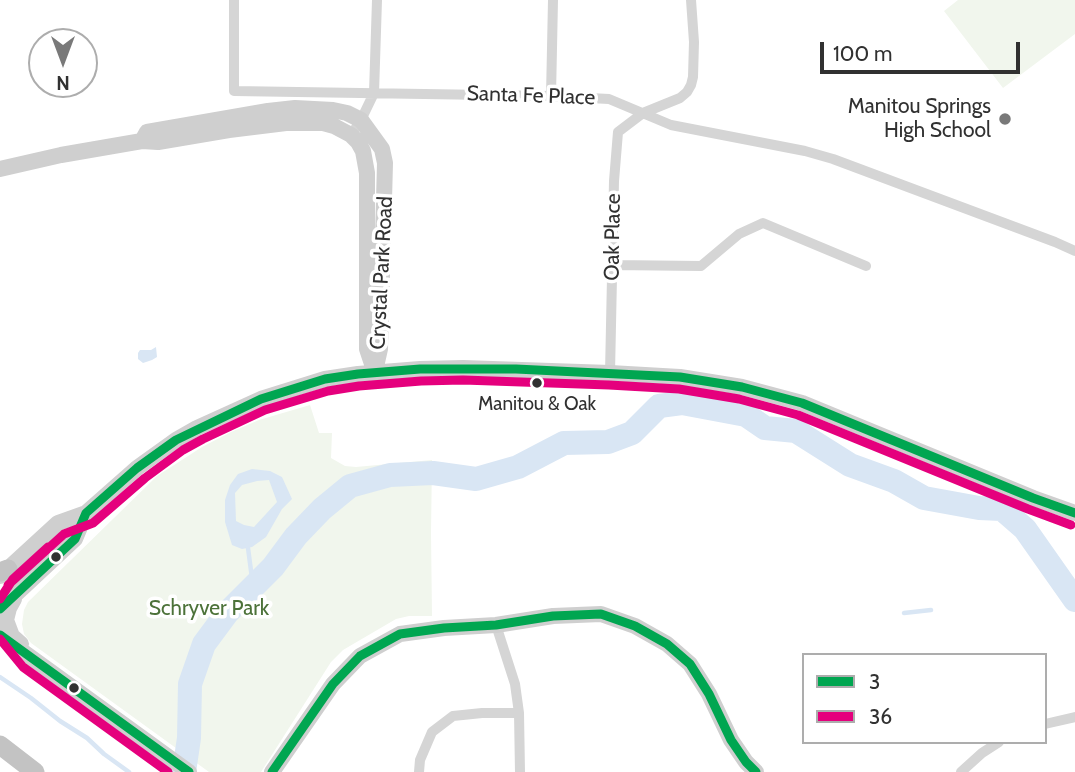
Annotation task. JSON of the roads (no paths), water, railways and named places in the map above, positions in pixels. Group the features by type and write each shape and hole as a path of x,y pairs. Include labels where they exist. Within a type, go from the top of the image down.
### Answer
{"highway":[{"path":"0,745 36,772"}],"street":[{"name":"Santa Fe Place","path":"234,0 234,91 608,99 671,125 833,159 1075,251"},
{"path":"0,169 142,141 158,142 286,123 323,123 351,135 374,93 377,0"},
{"path":"551,96 553,0"},
{"path":"643,113 680,98 691,85 694,42 691,0"},
{"path":"142,141 147,132 295,108 333,110 361,120"},
{"name":"Oak Place","path":"610,373 614,181 618,132 643,113"},
{"name":"Crystal Park Road","path":"361,120 382,149 385,163 380,349 375,373"},
{"name":"Crystal Park Road","path":"351,135 363,151 367,173 367,349 375,373"},
{"path":"612,265 701,266 739,234 763,223 866,266"},
{"path":"3,572 58,523 86,513 137,468 166,447 221,416 261,399 325,379 419,369 610,373 709,381 790,399 1075,513"},
{"path":"0,609 75,539 86,513"},
{"path":"22,587 9,608 6,620 12,636 31,657"},
{"path":"272,772 333,684 360,656 400,634 496,625 553,616 601,614 635,626 667,644 690,664 709,694 731,740 755,772"},
{"path":"496,625 515,684 519,713 520,772"},
{"path":"0,635 190,772"},
{"path":"0,646 31,657"},
{"path":"419,772 420,760 432,732 453,716 519,713"},
{"path":"1047,724 1075,717"},
{"path":"961,772 996,744"}],"water":[{"path":"156,347 157,357 143,363 138,359 140,350"},
{"path":"252,469 270,471 282,477 292,499 282,509 266,537 252,547 242,549 232,545 225,522 225,500 230,485 238,474","holes":["269,480 277,502 254,527 236,521 235,493 242,485"]}],"waterway":[{"path":"184,772 189,738 190,684 204,644 227,613 273,567 296,536 322,509 350,486 390,475 433,473 476,479 518,467 564,443 608,442 632,433 659,406 682,403 746,415 765,428 796,431 850,465 894,481 924,498 979,508 1002,509 1025,529 1075,600"},
{"path":"248,548 253,586"},
{"path":"904,613 931,610"},
{"path":"0,677 87,738 129,772"}],"place":[{"name":"Manitou Springs High School","path":"1005,119"},
{"name":"Manitou & Oak","path":"537,383"}],"park label":[{"name":"Schryver Park","path":"209,609"}]}
